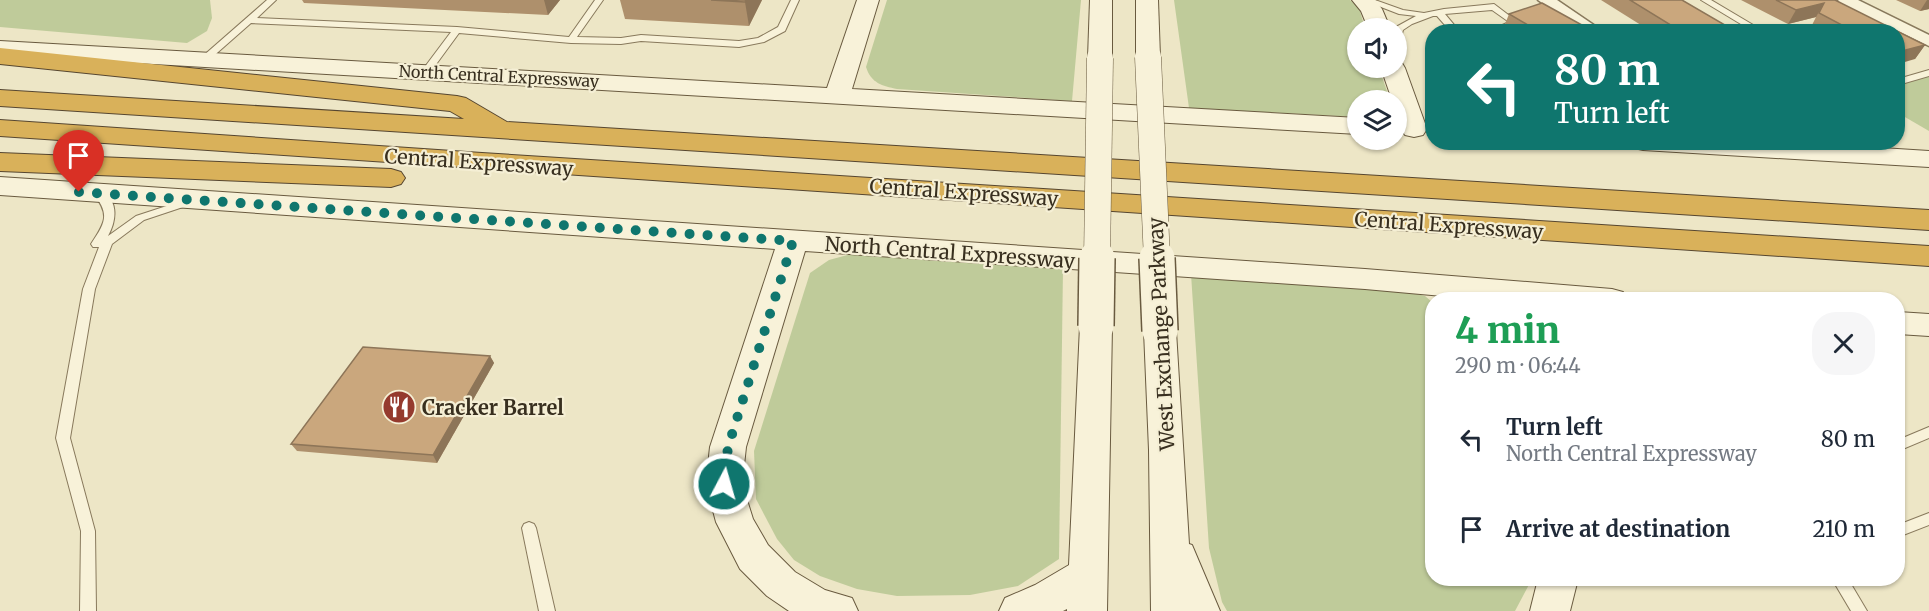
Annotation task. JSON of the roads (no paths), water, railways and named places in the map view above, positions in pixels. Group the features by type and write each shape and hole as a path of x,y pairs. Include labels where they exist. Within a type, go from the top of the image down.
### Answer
{"highway":[{"path":"0,56 457,104 502,130"},
{"name":"Central Expressway","path":"0,98 1929,220"},
{"name":"Central Expressway","path":"0,128 622,171 1929,255"},
{"path":"0,162 484,182 622,171"}],"main road":[{"path":"837,96 868,0"},
{"path":"1019,611 1049,598 1087,593 1096,326 1101,0"},
{"name":"West Exchange Parkway","path":"1147,0 1167,450 1171,611"},
{"path":"1365,0 1375,18"},
{"name":"North Central Expressway","path":"0,48 206,58 1347,125"},
{"path":"1397,78 1414,129"},
{"path":"1814,150 1929,159"},
{"name":"North Central Expressway","path":"0,186 194,201 1213,268 1454,292"},
{"path":"793,241 728,447 724,484 735,522 754,556 781,584 816,606 838,611"},
{"path":"1905,323 1929,325"},
{"path":"1169,532 1200,611"},
{"path":"1550,611 1556,586"}],"street":[{"path":"1546,0 1584,24"},
{"path":"1846,0 1895,24"},
{"path":"1905,29 1929,41"}],"lane":[{"path":"571,40 599,0"},
{"path":"250,20 457,30 571,40 621,41 641,38 739,44 761,40 782,29 795,0"},
{"path":"1365,0 1402,12 1424,15"},
{"path":"1706,0 1747,24"},
{"path":"206,58 268,2"},
{"path":"1407,22 1412,18 1424,15 1494,7 1515,24"},
{"path":"1440,13 1449,24"},
{"path":"426,72 457,30"},
{"path":"1905,80 1929,73"},
{"path":"88,611 88,531 63,438 93,257 97,244 108,229 110,216 106,199 98,193"},
{"path":"89,289 107,242 140,218 194,201"},
{"path":"1905,443 1929,432"},
{"path":"1905,528 1929,519"},
{"path":"529,528 547,611"},
{"path":"1844,586 1859,611"}],"place":[{"name":"Cracker Barrel","path":"399,407"}]}
